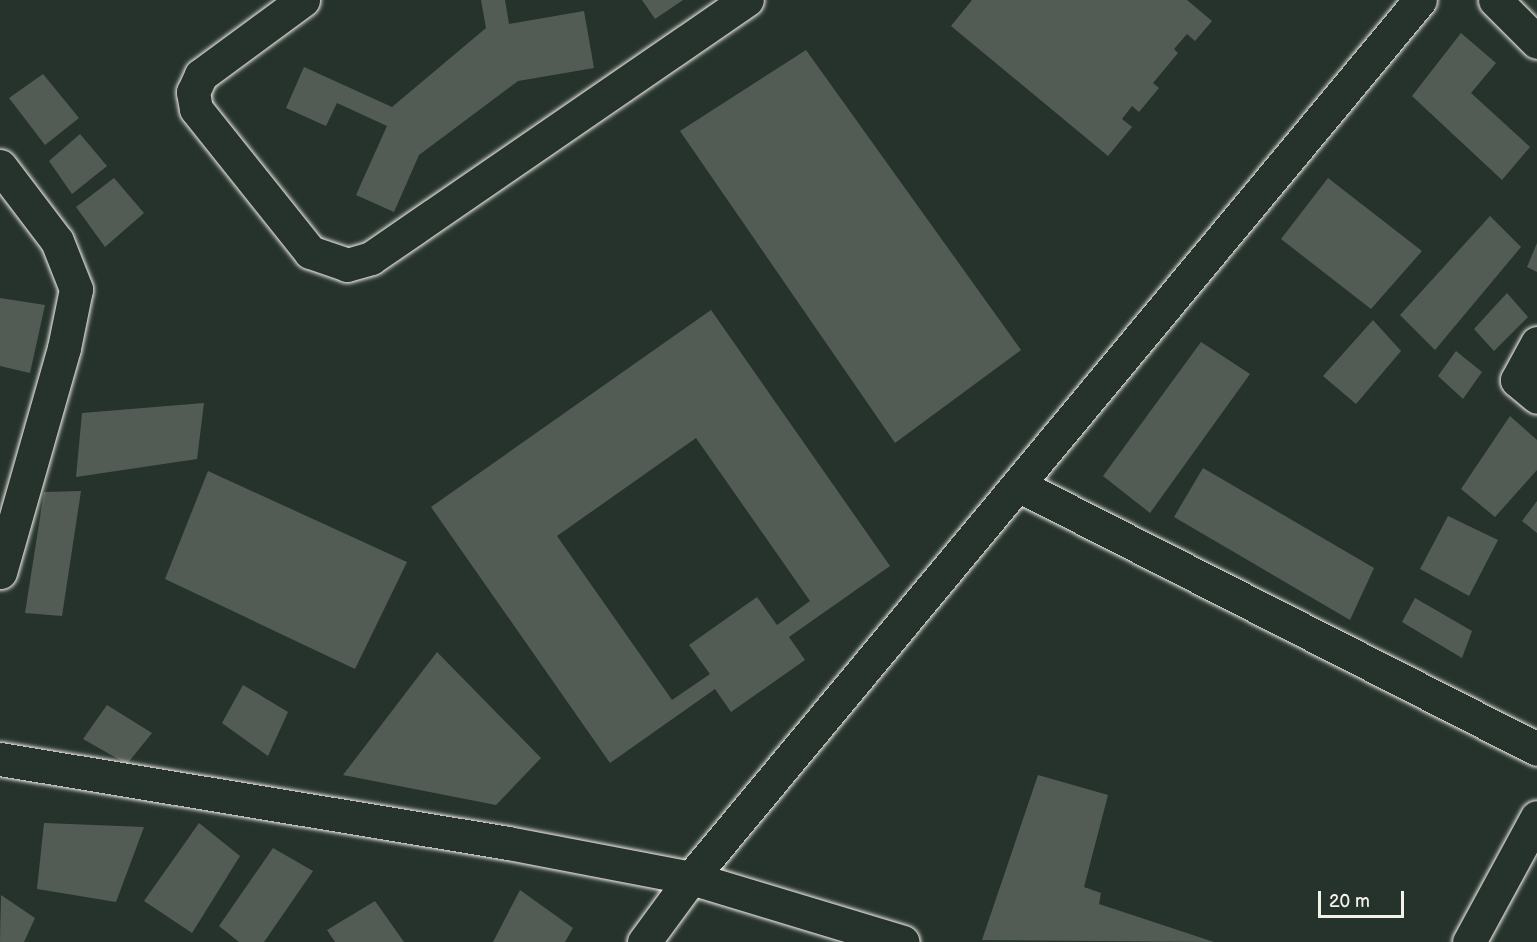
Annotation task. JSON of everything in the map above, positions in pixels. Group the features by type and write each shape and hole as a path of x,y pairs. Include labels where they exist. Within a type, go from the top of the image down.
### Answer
{"street":[{"path":"303,0 201,75 193,92 196,109 310,252 347,265 371,258 747,0"},
{"path":"644,942 691,878 1420,0"},
{"path":"1495,0 1537,42"},
{"path":"0,166 57,241 76,289 64,348 0,572"},
{"path":"1537,344 1517,380 1537,397"},
{"path":"1018,485 1537,749"},
{"path":"0,759 508,843 691,878 903,942"},
{"path":"1469,942 1537,817"}],"building":[{"path":"481,0 505,0 509,24 584,11 594,68 518,81 419,155 394,212 356,195 387,126 337,103 326,126 286,108 304,67 392,107 486,28"},
{"path":"642,0 683,0 655,19"},
{"path":"972,0 1187,0 1212,21 1195,41 1187,34 1174,49 1178,53 1153,83 1159,88 1139,112 1132,106 1122,119 1132,127 1108,156 951,26"},
{"path":"1461,33 1496,63 1471,93 1530,147 1502,180 1412,96"},
{"path":"806,50 1021,350 895,443 680,131"},
{"path":"43,74 79,118 45,145 9,98"},
{"path":"80,134 107,166 72,194 49,161"},
{"path":"114,178 144,213 105,247 76,207"},
{"path":"1328,178 1422,251 1371,309 1281,239"},
{"path":"1490,216 1521,247 1435,350 1400,315"},
{"path":"1537,243 1537,272 1527,267"},
{"path":"1507,293 1528,317 1494,351 1474,329"},
{"path":"0,298 45,305 30,373 0,366"},
{"path":"711,310 890,566 789,637 805,660 731,712 715,689 610,763 431,507","holes":["696,438 810,601 777,625 757,597 689,645 710,674 672,700 557,536"]},
{"path":"1373,320 1401,351 1356,404 1323,376"},
{"path":"1201,342 1250,374 1150,513 1103,476"},
{"path":"1456,351 1482,372 1463,399 1438,376"},
{"path":"204,403 197,459 76,477 82,413"},
{"path":"1510,416 1537,440 1537,470 1495,517 1461,489"},
{"path":"1203,468 1374,568 1350,620 1174,517"},
{"path":"208,471 407,562 355,669 165,579"},
{"path":"81,491 62,616 25,613 44,492"},
{"path":"1537,501 1537,533 1522,521"},
{"path":"1448,516 1498,540 1469,596 1420,569"},
{"path":"1415,598 1472,631 1462,658 1402,622"},
{"path":"437,652 541,758 496,805 343,775"},
{"path":"243,685 288,712 268,756 222,723"},
{"path":"107,705 152,733 127,764 83,739"},
{"path":"1038,775 1108,795 1084,887 1101,893 1099,904 1214,942 982,940"},
{"path":"44,823 144,827 116,902 37,889"},
{"path":"199,823 240,856 192,933 144,901"},
{"path":"273,848 313,871 264,942 239,942 219,926"},
{"path":"520,890 573,928 565,942 493,942"},
{"path":"1,895 35,918 24,942 0,942"},
{"path":"375,901 404,942 335,942 327,930"}]}
